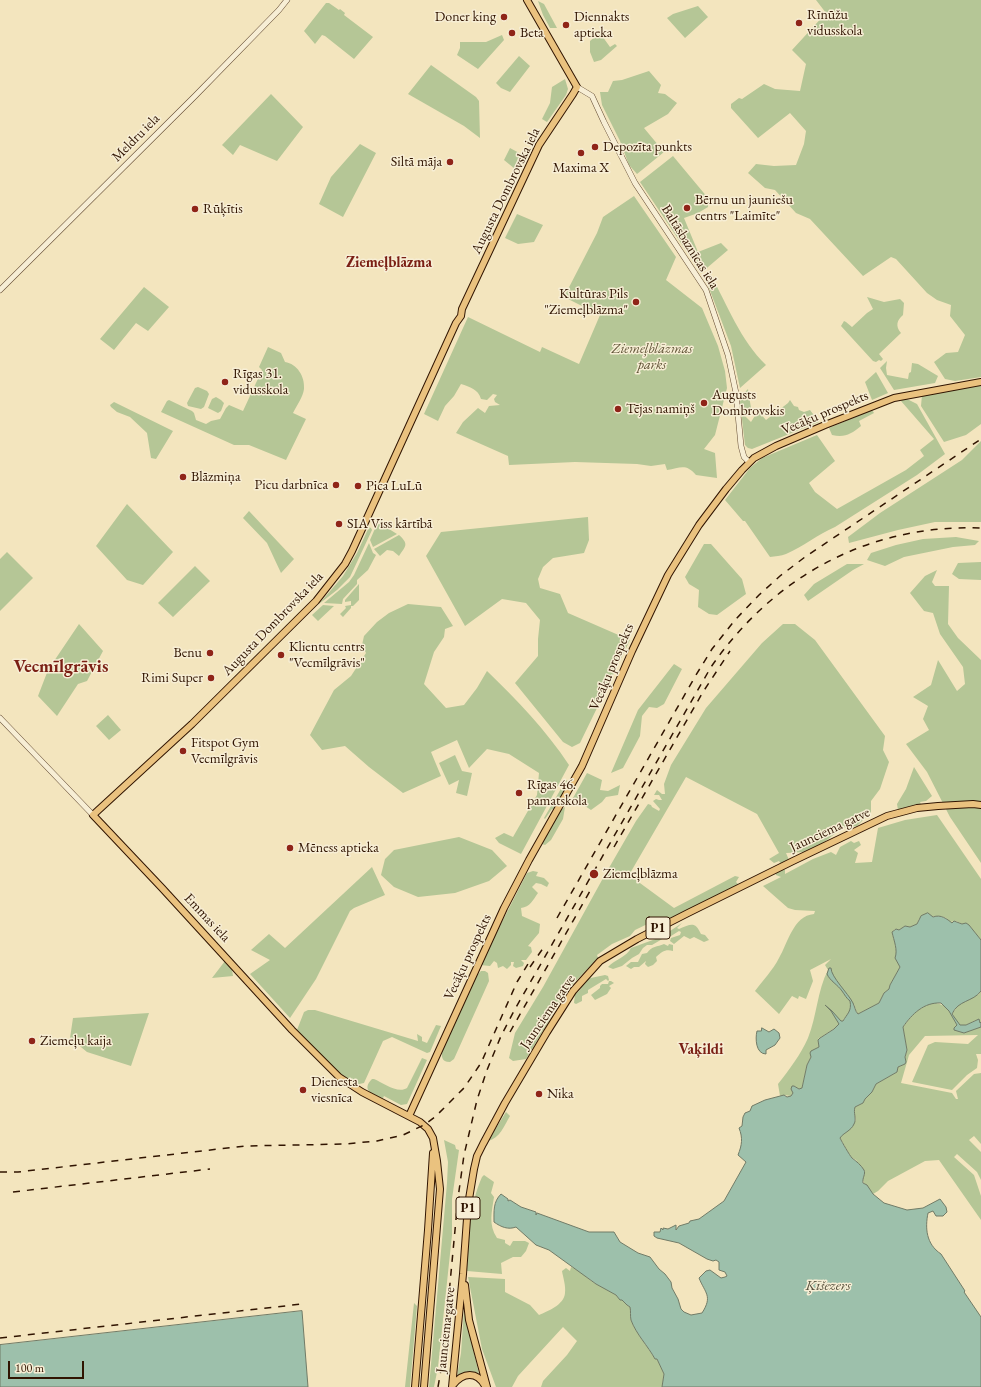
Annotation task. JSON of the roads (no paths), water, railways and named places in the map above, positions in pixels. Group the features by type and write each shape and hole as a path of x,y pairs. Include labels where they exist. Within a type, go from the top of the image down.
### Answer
{"main road":[{"path":"527,0 577,87"},
{"name":"Augusta Dombrovska iela","path":"93,815 199,717 316,601 328,588 345,564 456,323 457,314 462,309 538,145 574,94 577,87"},
{"name":"Vecāķu prospekts","path":"409,1116 504,908 582,766 635,644 668,575 702,521 728,486 749,462 776,446 894,398 981,382"},
{"name":"Jaunciema gatve","path":"452,1387 464,1274 468,1205 474,1169 480,1150 505,1103 573,991 600,961 637,939 681,916 887,816 917,808 973,804 981,805"},
{"name":"Emmas iela","path":"93,815 167,893 292,1030 336,1074 353,1087 420,1122 433,1138 434,1147"},
{"path":"415,1387 432,1193 434,1147"},
{"path":"424,1387 440,1189 434,1147"},
{"name":"P1","path":"464,1274 469,1320 475,1347 487,1387"},
{"path":"423,1298 431,1299"},
{"path":"452,1387 458,1378 473,1375 482,1380 487,1387"}],"street":[{"name":"Meldru iela","path":"0,290 195,96 287,0"},
{"name":"Baltāsbaznīcas iela","path":"577,87 592,96 635,183 706,290 728,356 736,393 741,446 744,457 749,462"},
{"name":"Emmas iela","path":"0,718 93,815"}],"water":[{"name":"Ķīšezers","path":"928,913 933,917 944,917 952,923 954,921 962,924 966,923 981,940 981,991 978,995 958,1006 952,1014 960,1025 966,1025 979,1019 980,1023 981,1022 981,1027 964,1033 954,1030 957,1025 949,1011 941,1003 929,1004 914,1013 903,1027 907,1050 905,1064 898,1067 897,1072 876,1084 872,1092 863,1103 855,1107 854,1124 840,1138 851,1157 864,1170 865,1173 863,1183 867,1185 873,1194 884,1203 907,1210 923,1208 940,1199 946,1207 947,1212 943,1216 936,1216 933,1211 928,1213 927,1230 932,1245 941,1254 981,1317 981,1387 662,1387 664,1374 657,1359 655,1359 633,1325 630,1307 616,1295 596,1284 549,1250 536,1245 516,1227 505,1228 494,1222 494,1207 498,1197 501,1194 508,1199 508,1201 510,1200 521,1207 536,1212 536,1215 537,1213 589,1232 614,1232 620,1242 638,1253 650,1257 665,1274 671,1282 681,1309 684,1312 691,1315 702,1313 707,1302 707,1295 699,1278 706,1271 710,1270 721,1278 727,1276 725,1272 719,1270 719,1262 716,1260 713,1261 707,1259 679,1243 657,1238 654,1236 654,1232 660,1232 661,1228 663,1230 663,1228 668,1229 676,1225 676,1230 679,1226 699,1219 724,1201 746,1162 738,1155 742,1142 739,1128 742,1126 745,1113 750,1111 752,1106 765,1100 784,1095 787,1097 791,1096 793,1093 791,1089 792,1086 799,1089 802,1088 807,1065 811,1057 811,1051 819,1047 818,1040 820,1038 839,1024 831,1011 825,1005 832,1011 841,1021 843,1021 849,1012 850,1001 828,976 827,974 829,968 831,968 834,976 851,999 858,1014 879,1003 884,993 889,989 900,967 895,958 896,949 892,932 905,926 910,927 917,924 921,916"},
{"path":"762,1028 769,1032 774,1029 779,1033 780,1038 775,1045 766,1050 766,1054 760,1052 756,1042 757,1031 761,1031"},
{"path":"302,1311 308,1387 0,1387 0,1345"}],"railway":[{"path":"557,918 696,675 712,649 735,620 780,576 805,557 981,439"},
{"path":"438,1387 443,1358 458,1198 464,1155 477,1100 487,1070 501,1036 515,1009 711,667 736,635 764,606 795,582 828,562 863,546 900,535 940,529 981,528"},
{"path":"614,847 703,692 730,651"},
{"path":"510,1032 590,891"},
{"path":"530,967 546,944"},
{"path":"0,1172 18,1172 245,1146 345,1144 377,1141 403,1135 424,1125 435,1117 464,1088 481,1063 517,982 531,959"},
{"path":"13,1192 210,1169"},
{"path":"0,1338 302,1304"}],"place":[{"name":"Doner king","path":"504,17"},
{"name":"Rīnūžu vidusskola","path":"799,23"},
{"name":"Diennakts aptieka","path":"566,25"},
{"name":"Beta","path":"512,33"},
{"name":"Depozīta punkts","path":"595,147"},
{"name":"Maxima X","path":"581,153"},
{"name":"Siltā māja","path":"450,162"},
{"name":"Bērnu un jauniešu centrs \"Laimīte\"","path":"687,208"},
{"name":"Rūķītis","path":"195,209"},
{"name":"Kultūras Pils \"Ziemeļblāzma\"","path":"636,302"},
{"name":"Rīgas 31. vidusskola","path":"225,382"},
{"name":"Augusts Dombrovskis","path":"704,403"},
{"name":"Tējas namiņš","path":"618,409"},
{"name":"Blāzmiņa","path":"183,477"},
{"name":"Picu darbnīca","path":"336,485"},
{"name":"Pica LuLū","path":"358,486"},
{"name":"SIA Viss kārtībā","path":"339,524"},
{"name":"Benu","path":"210,653"},
{"name":"Klientu centrs \"Vecmīlgrāvis\"","path":"281,655"},
{"name":"Rimi Super","path":"211,678"},
{"name":"Fitspot Gym Vecmīlgrāvis","path":"183,751"},
{"name":"Rīgas 46. pamatskola","path":"519,793"},
{"name":"Mēness aptieka","path":"290,848"},
{"name":"Ziemeļblāzma","path":"594,874"},
{"name":"Ziemeļu kaija","path":"32,1041"},
{"name":"Dienesta viesnīca","path":"303,1090"},
{"name":"Nika","path":"539,1094"}],"district":[{"name":"Ziemeļblāzma","path":"389,263"},
{"name":"Vecmīlgrāvis","path":"61,667"},
{"name":"Vaķildi","path":"701,1050"}],"park label":[{"name":"Ziemeļblāzmas parks","path":"652,358"}]}
